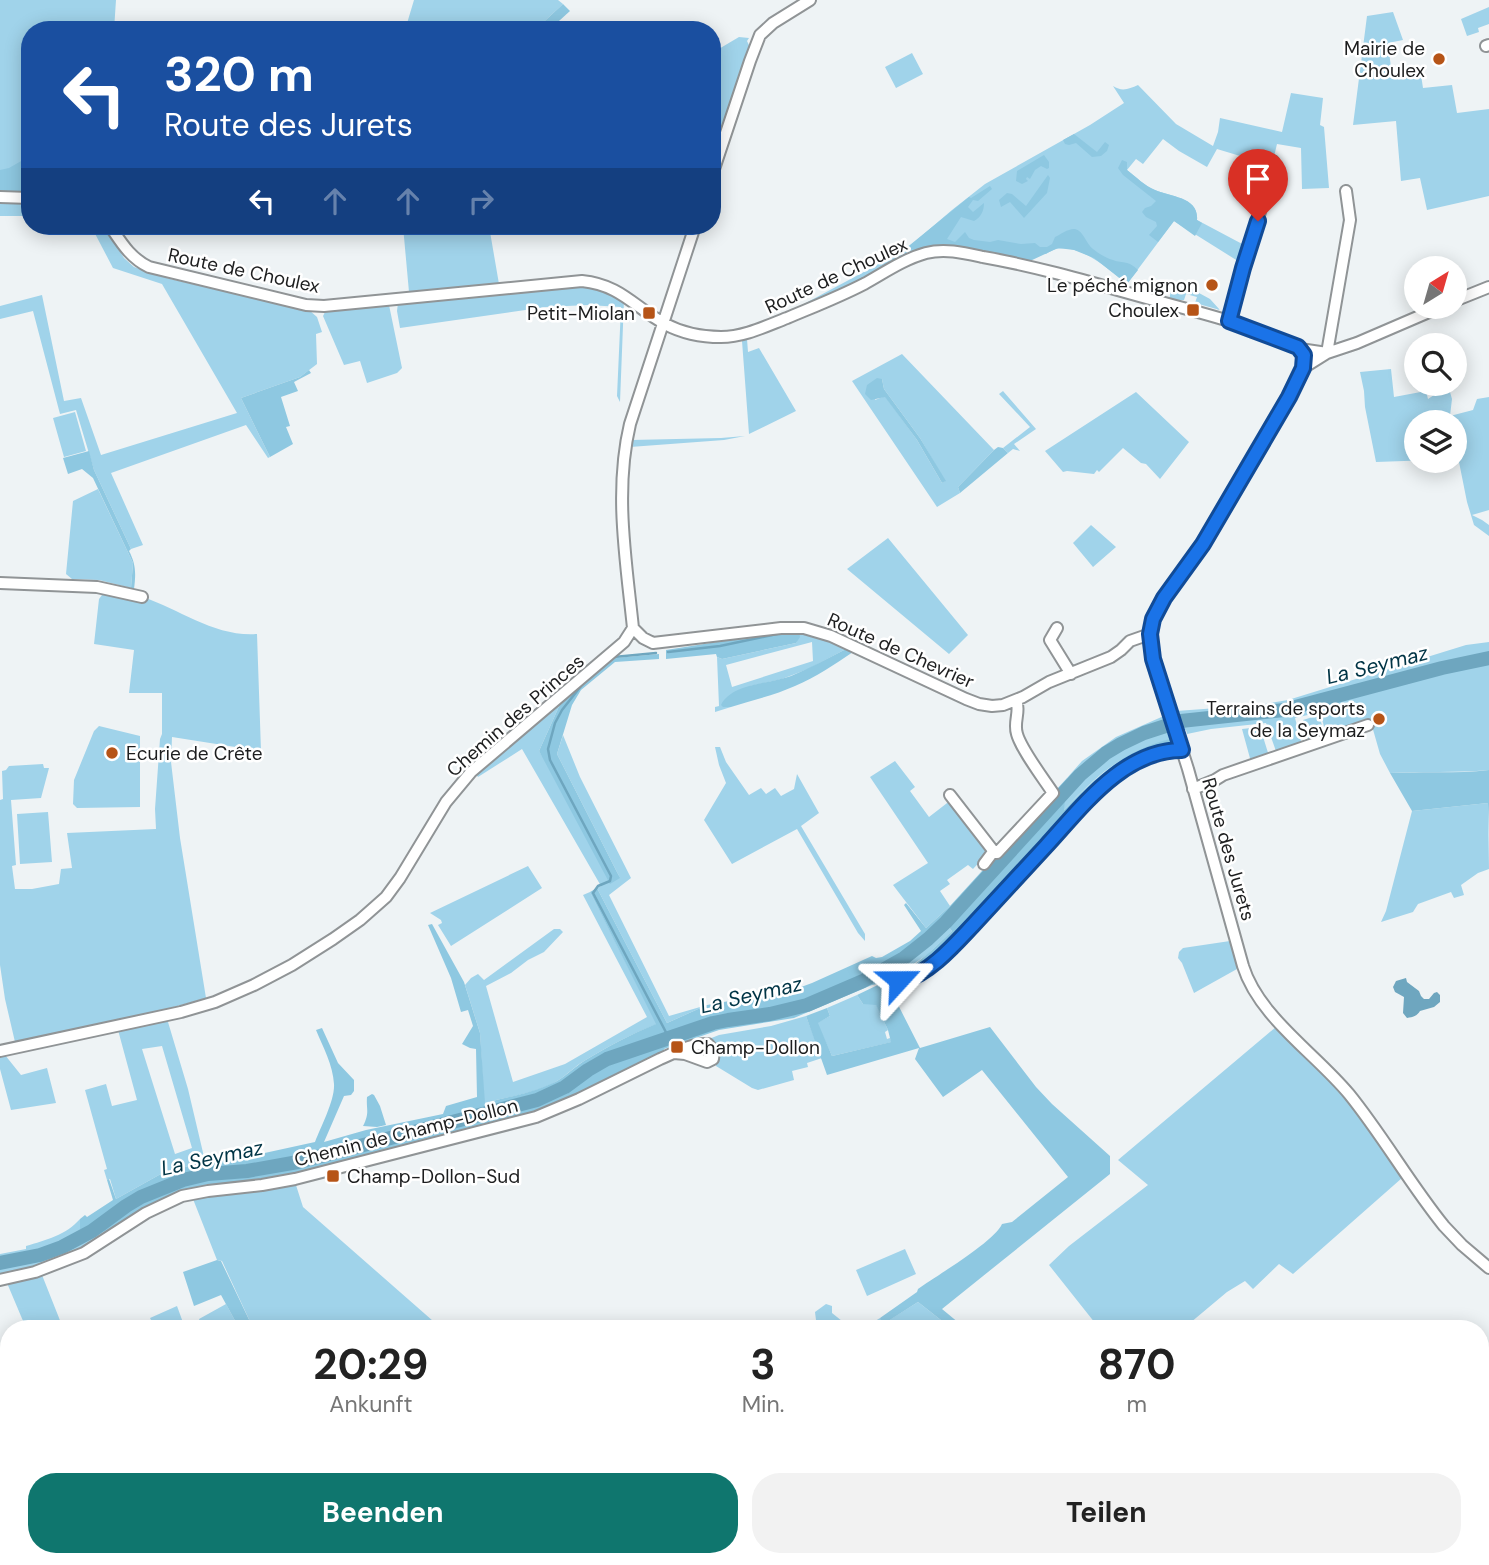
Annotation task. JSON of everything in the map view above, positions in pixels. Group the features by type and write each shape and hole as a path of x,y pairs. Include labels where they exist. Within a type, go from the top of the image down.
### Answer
{"street":[{"path":"721,148 760,35 773,23 810,0"},
{"path":"1229,321 1273,161"},
{"path":"1327,353 1350,220 1346,191"},
{"path":"0,197 21,198"},
{"name":"Route de Choulex","path":"117,235 137,260 149,267 306,304 324,306 582,281 607,286 624,294 663,323 678,330 705,336 728,337 829,301 916,257 946,251 1046,270 1229,321 1302,352 1327,353"},
{"path":"633,628 622,520 623,456 630,424 692,235"},
{"path":"1467,296 1489,287"},
{"path":"1150,634 1158,608 1203,544 1273,426 1303,368 1327,353 1413,319"},
{"path":"1302,352 1303,368"},
{"path":"0,583 90,586 142,597"},
{"name":"Route de Chevrier","path":"633,628 653,643 791,627 815,630 979,704 992,706 1016,700 1049,682 1111,657 1130,641 1150,634"},
{"name":"Chemin des Princes","path":"0,1051 207,1004 254,985 333,939 368,914 386,897 446,802 471,772 621,645 633,628"},
{"path":"1057,628 1051,640 1071,674"},
{"name":"Route des Jurets","path":"1150,634 1153,659 1251,987 1264,1006 1348,1093 1444,1226 1489,1268"},
{"path":"984,864 1052,793 1017,735 1019,707 1016,700"},
{"path":"1193,789 1223,775 1368,725"},
{"path":"899,980 920,974 957,942 1103,785 1139,761 1155,754 1182,750"},
{"path":"950,795 993,852"},
{"name":"Chemin de Champ-Dollon","path":"0,1280 35,1272 76,1257 153,1209 182,1196 295,1179 536,1117 561,1108 674,1054 700,1043 708,1044 714,1051 713,1059 707,1062 690,1055 674,1054"}],"shaded area":[{"path":"0,0 116,0 115,21 21,21 21,193 0,192"},
{"path":"414,0 558,0 563,4 545,21 408,21"},
{"path":"563,4 570,11 559,21 545,21"},
{"path":"1489,7 1489,24 1478,28 1479,32 1467,36 1461,19"},
{"path":"1393,12 1403,40 1388,43 1392,76 1396,78 1421,75 1423,88 1452,85 1457,113 1489,109 1489,196 1427,210 1420,178 1401,181 1396,121 1353,125 1367,16"},
{"path":"739,37 749,38 747,41 750,47 721,133 721,48"},
{"path":"912,53 923,74 896,88 885,67"},
{"path":"1138,85 1176,124 1213,146 1220,118 1282,132 1291,93 1323,98 1320,125 1324,127 1329,188 1302,189 1301,148 1277,144 1270,165 1217,149 1207,167 1163,139 1143,164 1136,159 1127,170 1151,188 1189,202 1194,207 1197,220 1246,246 1241,263 1174,221 1127,284 1094,259 1065,248 1046,254 936,246 924,248 840,291 802,305 905,250 985,184 1124,103 1113,86 1129,89"},
{"path":"1074,134 1097,152 1105,142 1109,145 1107,151 1101,156 1092,157 1076,143 1065,144 1063,140"},
{"path":"1044,155 1049,162 1049,168 1041,166 1022,184 1016,181 1017,171"},
{"path":"1122,160 1127,162 1127,170 1148,186 1183,199 1194,207 1197,220 1202,223 1195,236 1174,221 1158,242 1149,235 1157,226 1156,222 1142,212 1156,201 1123,175 1118,168"},
{"path":"21,161 21,193 0,192 0,170"},
{"path":"1048,175 1050,178 1047,193 1024,218 1010,202 1001,207 999,200 1007,193 1026,206"},
{"path":"990,186 992,189 978,201 973,200 968,207 973,212 984,203 980,216 974,221 961,217 947,239 955,242 965,232 974,240 1035,243 1040,247 1047,247 1055,237 1075,229 1081,232 1091,247 1100,254 1129,263 1138,270 1127,284 1094,258 1074,250 1058,248 1030,261 944,246 905,249 969,197"},
{"path":"0,201 21,202 21,216 0,216"},
{"path":"96,235 110,235 124,258 134,267 170,279 309,310 317,317 322,332 316,334 317,364 300,377 241,398 270,457 268,458 246,425 111,473 143,545 131,549 94,470 76,410 60,414 33,311 0,319 0,306 42,295 64,401 81,398 101,455 237,413 162,284 113,268"},
{"path":"404,235 491,235 499,284 409,292"},
{"path":"584,286 624,300 620,402 617,396 621,307 546,307 400,328 398,303"},
{"path":"1188,287 1210,299 1220,310 1195,303 1197,297 1186,294 1184,300 1169,300 1171,291"},
{"path":"389,305 402,368 397,373 367,383 360,361 344,365 323,316 326,310"},
{"path":"747,339 748,352 759,348 796,411 749,434 742,341"},
{"path":"902,354 994,450 958,487 960,493 937,507 852,381","holes":["882,379 884,389 920,438 945,481 942,483 917,440 885,396 875,400"]},
{"path":"1391,369 1394,397 1427,396 1428,399 1432,396 1451,396 1451,410 1404,410 1404,461 1376,462 1360,372"},
{"path":"309,370 311,373 294,382 298,391 281,397 290,426 286,427 293,444 270,457 241,398 300,377"},
{"path":"877,378 882,379 884,389 920,438 946,481 942,483 917,440 885,397 871,400 865,394 867,385"},
{"path":"1003,391 1036,429 1014,444 1020,451 1013,449 1008,453 1003,448 1030,427 999,394"},
{"path":"1136,392 1189,442 1160,479 1146,464 1123,448 1094,474 1063,472 1045,451"},
{"path":"1489,397 1489,510 1472,515 1489,525 1489,536 1474,525 1461,473 1467,473 1467,412 1473,410 1477,399"},
{"path":"75,412 86,451 64,457 53,418"},
{"path":"745,436 724,440 630,447 631,440"},
{"path":"998,447 1008,453 960,493 958,487"},
{"path":"89,451 94,470 131,549 129,551 133,560 135,569 134,589 131,588 133,563 93,478 82,469 68,474 63,458"},
{"path":"98,489 133,563 131,588 99,580 72,579 66,574 73,501"},
{"path":"1091,525 1116,547 1093,567 1073,543"},
{"path":"888,538 968,635 949,654 847,569"},
{"path":"105,591 143,597 212,627 242,634 257,634 261,751 172,737 171,762 180,838 206,998 15,1042 0,965 2,771 9,766 43,764 44,768 49,768 41,798 11,800 15,889 59,884 61,869 72,868 67,833 156,829 162,693 129,693 134,650 94,644 99,599"},
{"path":"780,632 799,632 800,637 796,643 722,659 716,654 666,659 666,650"},
{"path":"799,632 818,635 846,649 808,669 782,679 750,686 723,707 731,707 715,712 715,707 719,706 717,657 722,659 796,643","holes":["812,642 813,661 732,687 726,665"]},
{"path":"1489,642 1489,770 1390,773 1380,754 1372,726 1328,741 1320,712 1295,718 1302,745 1277,754 1266,723 1187,734 1186,730 1182,731 1176,711 1259,705 1288,700 1466,645"},
{"path":"846,649 853,652 818,675 795,686 731,707 721,705 726,698 742,688 791,676"},
{"path":"659,654 659,659 615,662 581,690 572,705 557,754 620,878 610,884 539,751 561,702 615,658"},
{"path":"561,702 539,751 620,878 557,754 563,735 580,777 631,878 609,895 669,1016 707,1005 667,1023 597,888 601,886 522,749 478,777 476,774"},
{"path":"1166,715 1174,738 1125,758 1101,774 1063,811 1067,778 1082,761 1116,737"},
{"path":"1319,715 1325,736 1309,742 1303,720"},
{"name":"Ecurie de Crête","path":"99,726 140,736 140,807 77,808 73,804 74,780 94,731"},
{"path":"1260,727 1269,756 1251,762 1242,729"},
{"path":"1178,737 1182,750 1139,761 1040,845 1029,856 1029,864 996,900 989,900 978,913 979,919 923,972 914,968 914,965 952,931 945,922 916,947 883,968 893,990 891,991 920,1048 990,1027 1036,1087 1110,1156 1110,1174 942,1309 955,1320 941,1320 918,1302 890,1320 880,1318 977,1249 1002,1224 1012,1222 1068,1177 982,1070 943,1097 915,1059 919,1048 827,1075 806,1016 827,1008 830,1016 818,1023 832,1056 891,1042 876,1005 863,1004 857,995 882,983 794,1018 719,1030 664,1049 663,1053 550,1108 292,1176 219,1185 106,1235 98,1225 87,1232 80,1229 80,1219 113,1200 107,1180 109,1179 116,1199 159,1175 205,1161 260,1154 315,1142 334,1090 332,1070 316,1030 322,1028 338,1063 354,1080 354,1091 351,1095 344,1096 324,1142 443,1114 446,1106 477,1097 476,1049 462,1044 473,1026 468,1010 461,1012 451,978 428,925 432,924 464,982 480,1033 485,1103 519,1095 553,1083 601,1051 656,1024 590,892 597,888 667,1023 707,1005 782,994 872,956 882,957 910,941 921,931 904,905 906,903 926,928 950,906 1067,778 1064,810 1115,764 1160,742"},
{"path":"715,747 720,747 726,762 749,795 761,788 766,794 775,788 781,796 794,789 797,774 819,813 801,826 865,934 865,941 797,829 732,864 704,820 726,783"},
{"path":"895,761 915,787 910,791 929,817 951,800 985,845 987,854 973,869 968,865 947,880 950,884 940,891 950,906 926,928 893,885 928,863 870,777"},
{"path":"1489,770 1489,834 1488,803 1412,811 1390,773 1464,772"},
{"path":"1488,803 1489,869 1461,885 1464,895 1454,898 1451,892 1418,904 1413,912 1381,922 1412,811"},
{"path":"48,812 52,862 20,864 17,814"},
{"path":"528,866 542,888 451,946 438,925 442,923 441,920 430,913"},
{"path":"590,892 657,1024 601,1051 550,1085 484,1103 480,1033 465,985 478,974 484,980 554,929 563,932 544,952 486,986 513,1082 565,1064 647,1017 583,895"},
{"path":"945,922 952,931 928,954 905,970 899,980 888,981 883,968 916,947"},
{"path":"1230,941 1237,969 1194,993 1178,958 1179,952 1183,948"},
{"path":"1406,978 1424,999 1429,999 1437,992 1440,1002 1407,1018 1403,1013 1404,997 1395,992 1393,987 1396,981"},
{"path":"857,995 863,1004 876,1004 888,1030 885,1032 887,1039 890,1038 892,1042 832,1056 817,1023 830,1016 827,1008"},
{"path":"806,1016 822,1058 807,1063 808,1067 792,1071 794,1080 758,1090 716,1066 717,1049 709,1039"},
{"path":"161,1020 168,1022 205,1161 159,1175 116,1199 110,1179 107,1180 104,1170 107,1169 85,1090 106,1084 112,1106 137,1100 118,1030","holes":["162,1046 192,1148 175,1154 142,1049"]},
{"path":"1276,1027 1352,1106 1402,1178 1293,1274 1279,1264 1253,1289 1245,1281 1227,1292 1194,1320 1093,1320 1049,1265 1069,1246 1148,1185 1118,1160"},
{"path":"5,1055 21,1075 47,1068 56,1103 11,1110 0,1069 0,1056"},
{"path":"372,1094 380,1106 386,1125 363,1126 367,1114 367,1097"},
{"path":"295,1182 303,1207 432,1320 249,1320 222,1261 217,1260 193,1199"},
{"path":"80,1219 80,1229 98,1224 106,1235 87,1247 40,1267 0,1276 0,1254 26,1249 26,1246 68,1229"},
{"path":"905,1249 916,1274 867,1296 856,1270"},
{"path":"221,1261 249,1320 235,1320 221,1295 194,1306 183,1272"},
{"path":"42,1275 60,1320 23,1320 7,1283"},
{"path":"918,1302 941,1320 889,1320"},
{"path":"226,1304 235,1320 199,1320"},
{"path":"826,1304 832,1306 832,1313 841,1320 816,1320 815,1312"},
{"path":"177,1306 182,1320 151,1320 150,1318"}],"waterway":[{"path":"668,652 720,646 777,634"},
{"path":"614,657 656,653"},
{"name":"La Seymaz","path":"0,1263 40,1255 62,1247 92,1231 141,1197 183,1180 298,1162 537,1100 565,1087 607,1059 713,1023 807,1005 863,981 904,958 928,939 1080,775 1121,744 1181,721 1284,710 1489,658"},
{"path":"585,681 555,723 548,749 550,760 611,876 610,881 598,886 593,893 669,1038"}],"place":[{"name":"Mairie de Choulex","path":"1439,59"},
{"name":"Le péché mignon","path":"1212,285"},
{"name":"Choulex","path":"1193,310"},
{"name":"Petit-Miolan","path":"649,313"},
{"name":"Terrains de sports de la Seymaz","path":"1379,719"},
{"name":"Ecurie de Crête","path":"112,753"},
{"name":"Champ-Dollon","path":"677,1047"},
{"name":"Champ-Dollon-Sud","path":"333,1176"}],"route":[{"path":"899,980 920,974 957,942 1076,813 1115,775 1155,754 1182,750 1153,659 1150,634 1153,619 1164,598 1203,544 1303,368 1304,355 1298,347 1229,321 1258,221"}]}
